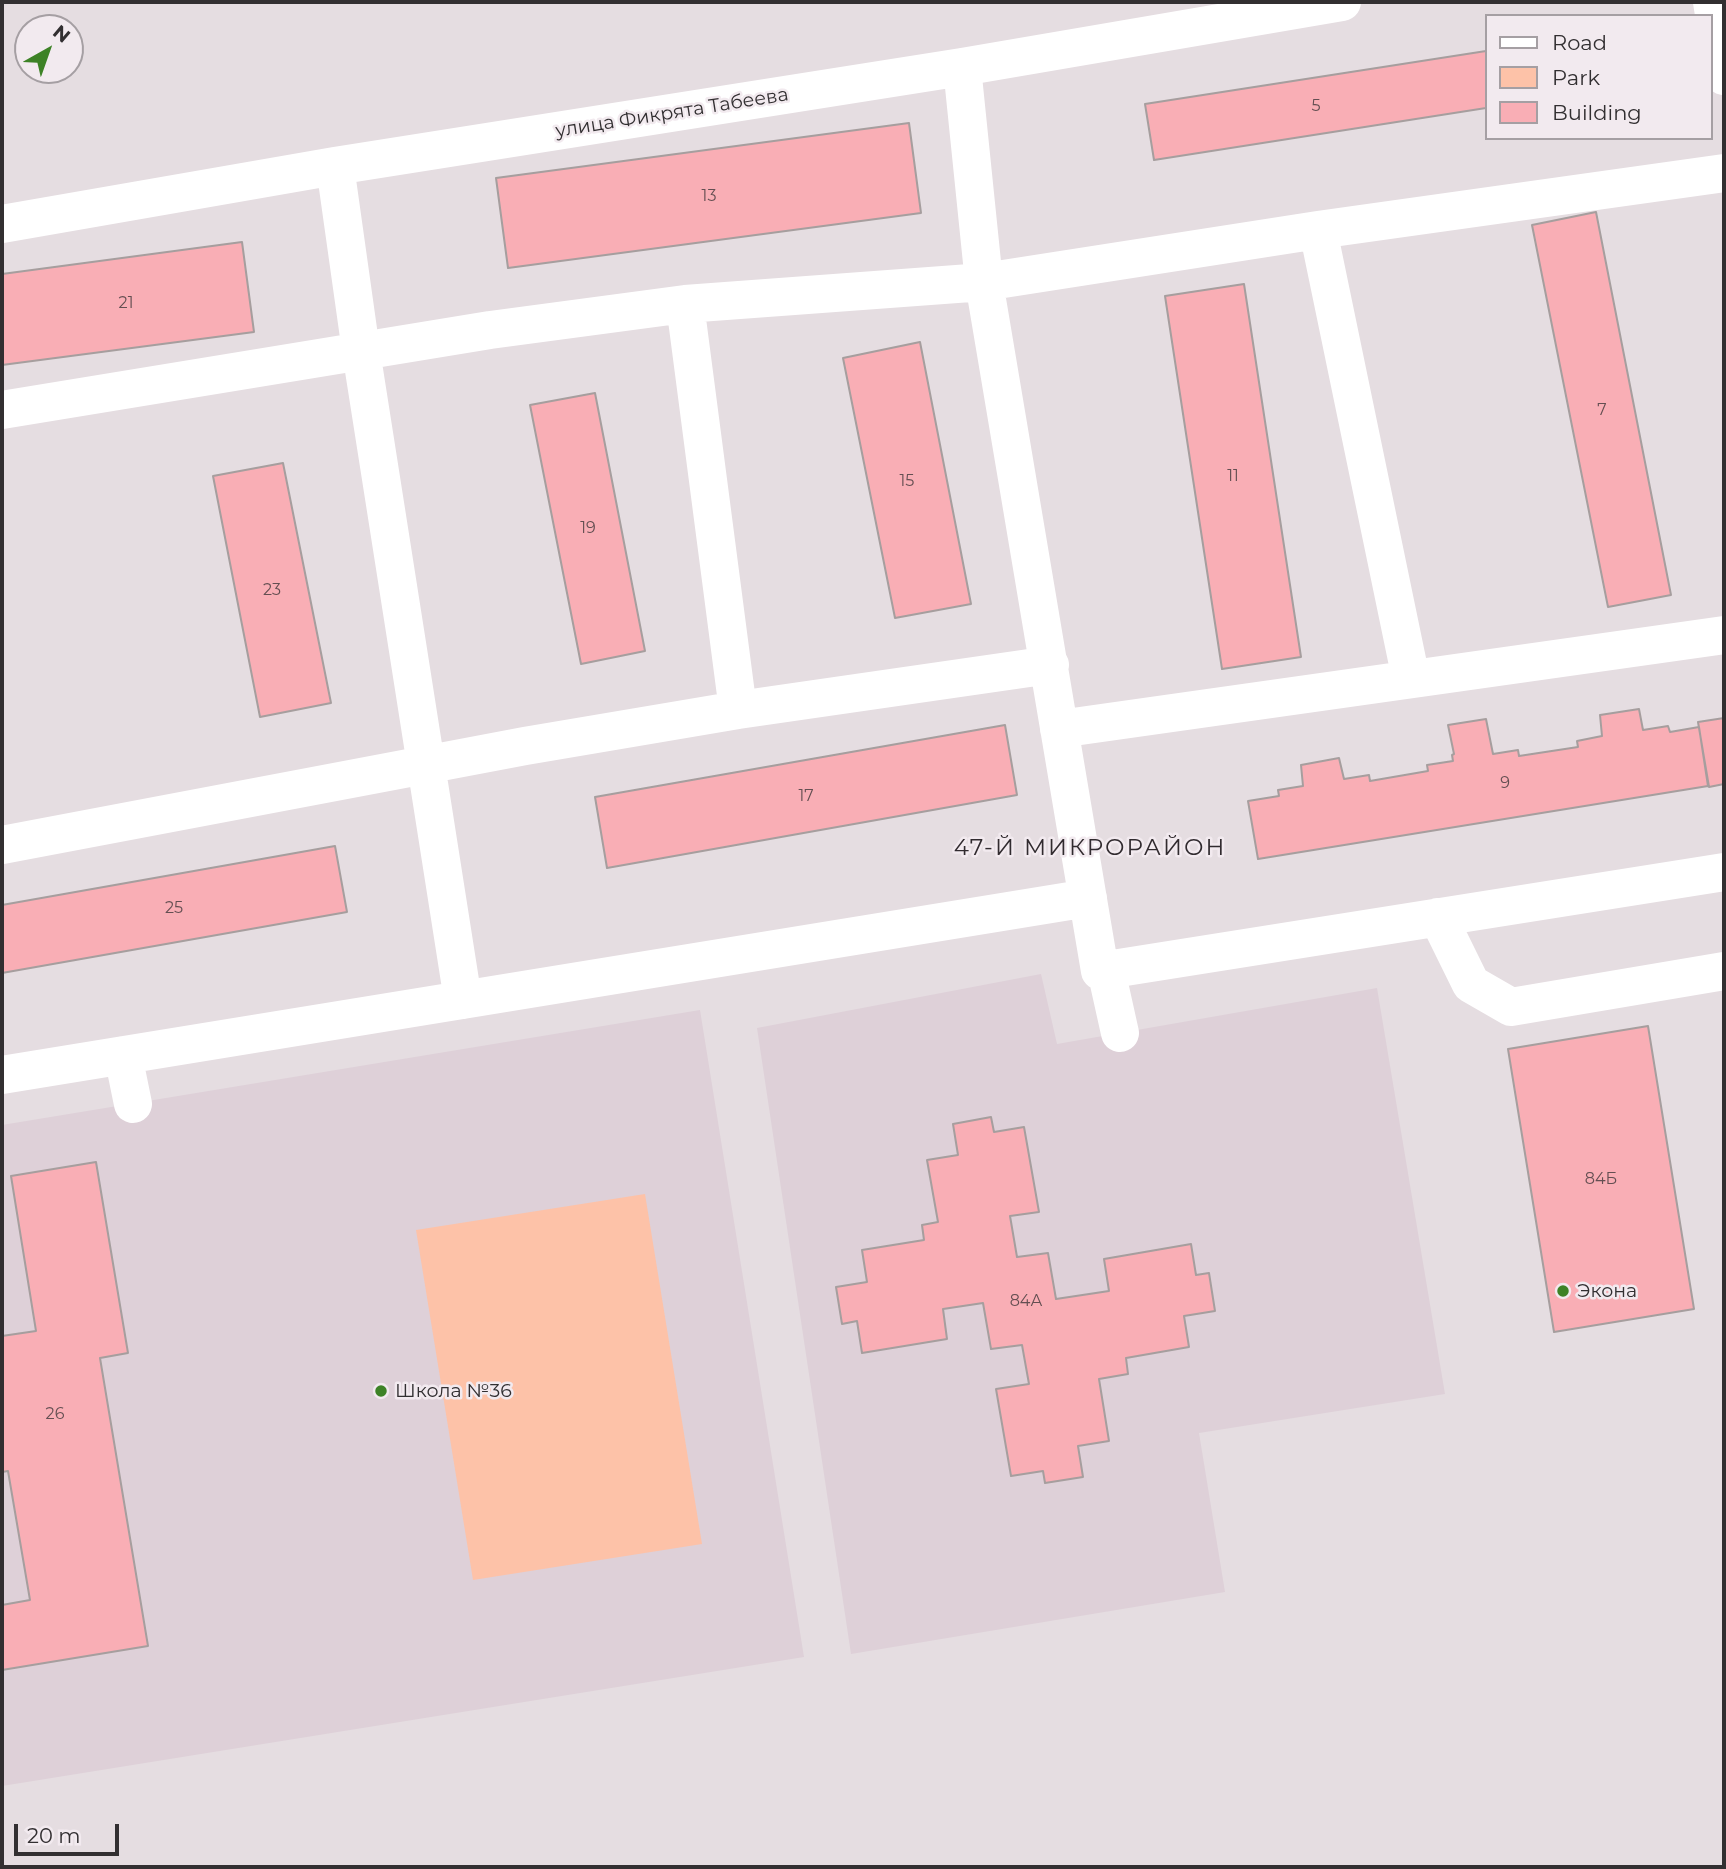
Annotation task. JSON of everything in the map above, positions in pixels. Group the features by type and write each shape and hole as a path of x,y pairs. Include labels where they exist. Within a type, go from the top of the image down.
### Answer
{"street":[{"name":"улица Фикрята Табеева","path":"2,224 335,166 962,67 1342,2"},
{"path":"1712,2 1724,76"},
{"path":"962,67 984,282 1100,971 1724,872"},
{"path":"335,166 361,351 463,1000"},
{"path":"2,411 490,330 685,304 984,282 1318,230 1724,173"},
{"path":"1318,230 1411,679"},
{"path":"685,304 738,710"},
{"path":"1059,729 1724,635"},
{"path":"2,845 738,710 1050,665"},
{"path":"2,1075 1088,898"},
{"path":"1438,917 1471,984 1511,1007 1724,971"},
{"path":"1106,970 1120,1033"},
{"path":"123,1055 133,1104"}],"shaded area":[{"path":"1041,974 1057,1044 1377,988 1445,1394 1199,1433 1225,1592 851,1654 757,1028"},
{"name":"Школа №36","path":"700,1010 804,1657 2,1786 2,1125"}],"green space":[{"path":"645,1194 702,1544 473,1580 416,1230"}],"building":[{"path":"1484,51 1484,108 1154,160 1145,104"},
{"path":"909,123 921,213 508,268 496,178"},
{"path":"1596,212 1671,595 1608,607 1532,225"},
{"path":"242,242 254,332 2,365 2,274"},
{"path":"1244,284 1301,657 1222,669 1165,296"},
{"path":"920,342 971,604 895,618 843,358"},
{"path":"595,393 645,651 581,664 530,405"},
{"path":"283,463 331,703 260,717 213,476"},
{"path":"1639,709 1643,730 1668,726 1670,732 1699,727 1708,786 1258,859 1248,801 1279,796 1278,790 1303,786 1301,765 1339,758 1344,779 1369,775 1370,781 1428,771 1427,765 1453,761 1448,725 1486,719 1493,754 1518,750 1519,756 1578,747 1577,741 1602,736 1600,715"},
{"path":"1724,718 1724,784 1709,787 1698,722"},
{"path":"1005,725 1017,795 607,868 595,797"},
{"path":"335,846 347,912 2,973 2,905"},
{"path":"1648,1026 1694,1309 1554,1332 1508,1049"},
{"path":"991,1117 994,1132 1024,1127 1039,1212 1010,1216 1017,1257 1048,1253 1056,1299 1109,1291 1104,1259 1191,1244 1196,1275 1209,1273 1215,1311 1184,1316 1189,1347 1126,1358 1128,1374 1099,1379 1109,1441 1078,1446 1083,1477 1045,1483 1043,1471 1011,1476 996,1389 1029,1384 1022,1345 991,1349 983,1303 943,1309 947,1339 862,1353 857,1321 842,1324 836,1287 867,1282 862,1250 924,1240 922,1225 938,1222 927,1160 958,1155 953,1124"},
{"path":"96,1162 128,1353 100,1358 148,1646 2,1670 2,1605 30,1600 8,1471 2,1472 2,1336 36,1331 11,1176"}],"place":[{"name":"Экона","path":"1563,1291"},
{"name":"Школа №36","path":"381,1391"}],"district":[{"name":"47-Й МИКРОРАЙОН","path":"1090,848"}]}
